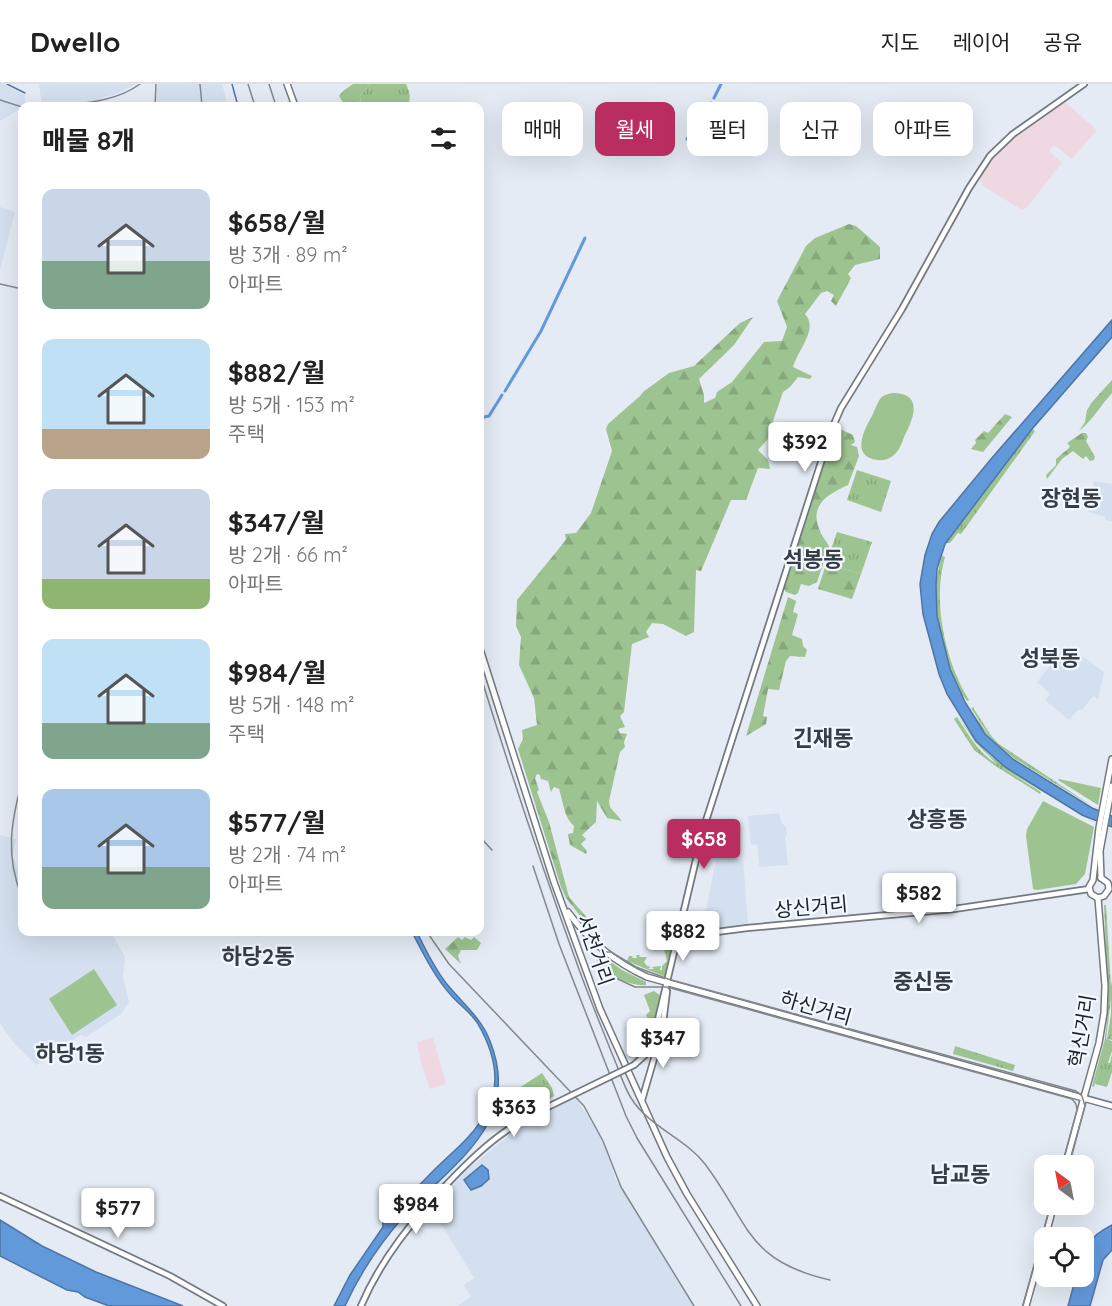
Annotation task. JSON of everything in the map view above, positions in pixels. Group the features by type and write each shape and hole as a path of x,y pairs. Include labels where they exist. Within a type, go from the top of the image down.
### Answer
{"main road":[{"path":"287,84 294,102"},
{"path":"361,1306 366,1293 394,1246 425,1207 491,1142 517,1123 634,1065 645,1055 653,1039 712,797 828,439 841,408 902,309 969,188 990,156 1012,134 1084,84"},
{"name":"서천거리","path":"484,662 554,882 600,1008 667,1157 687,1194 757,1306"},
{"path":"1101,829 1101,878 1110,889 1104,896 1098,898 1092,895 1089,889 1093,880 1101,829 1105,808 1112,759"},
{"path":"1105,808 1112,786"},
{"path":"1093,880 1101,878"},
{"name":"상신거리","path":"678,937 747,928 954,909 1089,889"},
{"name":"혁신거리","path":"1068,1155 1099,1043 1104,1013 1105,986 1098,898"},
{"name":"하신거리","path":"564,906 588,937 604,952 632,970 667,983 1112,1106"},
{"path":"642,1100 664,1019 667,983"},
{"path":"0,1196 170,1276 223,1306"},
{"path":"1026,1306 1034,1278"}],"shaded area":[{"path":"0,84 4,84 25,95 25,102 18,102 18,110 0,121"},
{"path":"39,84 136,84 116,94 101,98 101,102 41,102"},
{"path":"158,84 222,84 227,102 157,102"},
{"path":"1065,102 1097,130 1072,159 1054,145 1049,151 1062,163 1027,207 1022,210 983,186 981,176 997,152 1014,136"},
{"path":"0,207 15,212 0,270"},
{"path":"1094,481 1112,484 1112,521 1088,512"},
{"path":"1067,645 1104,672 1098,699 1093,696 1082,710 1078,710 1069,720 1045,700 1050,694 1037,682"},
{"path":"779,813 782,824 786,826 788,865 761,867 757,844 751,845 748,816"},
{"path":"0,835 16,839 13,857 18,869 18,936 113,936 125,957 123,977 129,1002 121,1014 86,1037 81,1035 36,1065 13,1042 0,1023"},
{"path":"736,856 737,859 743,859 748,923 702,931 716,859"},
{"path":"433,1037 446,1084 430,1089 417,1042"},
{"path":"574,1096 594,1124 606,1149 615,1178 694,1306 458,1306 471,1297 464,1285 474,1278 434,1212 434,1205 469,1168 514,1131"}],"green space":[{"path":"353,84 370,84 360,96 361,102 343,102 339,96"},
{"path":"370,84 406,84 410,100 409,102 361,102 360,96"},
{"path":"849,224 856,226 880,247 880,259 855,265 848,274 851,278 836,306 831,301 834,295 827,291 821,293 805,314 810,326 793,367 812,376 810,379 798,377 783,392 773,421 778,428 758,450 768,460 770,469 758,468 746,500 731,500 701,571 696,570 694,632 686,636 663,624 652,623 646,632 649,637 632,644 624,712 620,716 625,727 618,729 620,733 627,734 625,747 620,752 609,801 610,807 622,821 607,818 597,801 596,822 582,835 586,839 581,844 587,851 586,854 570,845 568,834 573,833 574,826 566,814 559,789 554,787 551,792 548,781 541,779 537,774 535,778 539,790 537,792 549,822 569,897 596,928 598,932 596,936 566,898 561,887 518,749 523,739 522,730 537,725 534,698 519,665 521,637 516,626 517,600 561,546 566,539 565,534 576,533 591,513 612,451 606,429 608,424 643,392 669,373 694,366 740,323 753,317 734,345 699,379 704,403 715,398 717,392 732,382 764,342 782,341 787,327 777,301 806,246 815,238"},
{"path":"1112,380 1112,393 1079,431 1092,402"},
{"path":"892,393 909,397 913,402 911,423 893,455 883,460 869,458 864,454 862,448 863,435 880,399"},
{"path":"1005,414 1012,417 983,452 971,449 976,443 975,440 984,431 988,433"},
{"path":"836,427 853,435 855,442 851,445 857,447 859,456 848,485 828,496 819,507 817,522 829,547 817,582 809,586 801,584 795,595 786,592 783,588"},
{"path":"1032,429 1035,431 1033,434 961,534 958,533 950,543 946,543"},
{"path":"1082,433 1086,433 1088,437 1086,441 1095,457 1094,460 1090,461 1086,456 1083,459 1073,451 1062,459 1047,479 1046,475 1056,465 1056,459 1069,448 1067,443"},
{"path":"857,470 891,481 881,512 847,500"},
{"path":"837,532 872,542 861,574 826,564"},
{"path":"942,556 945,557 940,592 943,630 953,667 969,700 967,701 962,694 965,703 950,669 936,612 937,574"},
{"path":"826,564 861,574 852,599 818,589"},
{"path":"788,597 796,601 793,612 798,614 792,635 802,639 803,646 807,650 805,657 790,656 786,661 779,690 768,689 763,716 767,717 766,724 746,736"},
{"path":"974,707 992,737 999,744 1092,806 1015,759 992,740 971,708"},
{"path":"970,709 992,740 990,738"},
{"path":"958,716 976,741 992,757 1095,823 1001,767 1041,792 1040,794 974,750 954,719 957,717 979,749 997,764 975,742"},
{"path":"1009,756 1091,807 1030,772"},
{"path":"1058,780 1101,788 1098,805"},
{"path":"1043,801 1094,827 1085,874 1076,884 1033,889 1026,836 1027,829"},
{"path":"1104,905 1106,905 1111,986 1112,980 1112,1040 1107,1039 1111,999 1106,1039 1112,1041 1108,1063 1110,1063 1112,1054 1112,1072 1107,1087 1095,1084 1102,1058 1094,1087 1092,1086 1105,1039 1108,1010"},
{"path":"458,937 462,940 465,937 471,940 474,937 481,943 477,950 461,950 458,956 461,964 445,949"},
{"path":"668,941 671,945 666,975 663,976 627,961 629,956 637,958 636,955 640,955 639,957 647,957 644,962 651,967 648,969 661,966 660,970 662,970 662,966 667,961 664,949 668,948 667,942 663,942"},
{"path":"601,955 622,970 646,982 646,985 634,984 613,976 598,962"},
{"path":"94,969 117,1005 72,1035 49,999"},
{"path":"654,991 661,996 653,1032 646,1015 650,1011 644,995"},
{"path":"955,1046 1015,1065 1013,1071 953,1054"},
{"path":"542,1073 552,1088 554,1096 518,1117 513,1092"}],"water":[{"path":"1112,320 1112,337 1032,429 945,544 937,569 936,586 937,616 950,669 965,702 985,734 1014,760 1092,808 1112,816 1112,827 1082,815 1005,767 976,741 947,694 939,674 923,614 920,584 925,555 939,522"},
{"path":"414,936 419,936 442,977 486,1032 498,1070 497,1096 490,1119 478,1139 462,1159 405,1215 388,1236 364,1270 345,1306 334,1306 350,1275 383,1227 383,1222 389,1220 419,1185 467,1138 488,1109 493,1094 495,1078 488,1043 478,1024 450,994 429,964"},
{"path":"482,1165 488,1170 489,1179 481,1186 471,1190 464,1180"},
{"path":"0,1220 42,1246 96,1272 183,1306 109,1306 78,1292 67,1290 0,1256"},
{"path":"1112,1225 1112,1250 1103,1260 1090,1306 1068,1306 1073,1287 1094,1287 1094,1237"}],"waterway":[{"path":"7,84 25,93"},
{"path":"232,84 237,102"},
{"path":"714,98 721,84"},
{"path":"505,391 541,331 585,238"},
{"path":"484,417 489,416 502,395"}],"tram line":[{"path":"1065,1155 1077,1110 1072,1099 667,987 635,987 607,974 598,965 598,957 604,952 611,952 636,967 668,979 1076,1091 1082,1096 1085,1106 1072,1155"},
{"path":"1023,1306 1048,1215"}],"railway":[{"path":"91,102 112,98 140,84"},
{"path":"155,102 156,84"},
{"path":"200,84 202,102"},
{"path":"248,84 254,102"},
{"path":"269,84 275,102"},
{"path":"0,100 18,106"},
{"path":"0,284 18,288"},
{"path":"484,686 567,935 588,994 629,1094 647,1117 688,1147 705,1164 742,1222 765,1251 802,1272 830,1280"},
{"path":"18,798 12,839 13,867 18,885"},
{"path":"484,841 492,850"},
{"path":"533,866 559,944 626,1116 637,1138 741,1306"},
{"path":"430,936 449,964 584,1106 603,1141 621,1187 694,1306"}],"district":[{"name":"장현동","path":"1071,498"},
{"name":"석봉동","path":"813,559"},
{"name":"성북동","path":"1050,658"},
{"name":"긴재동","path":"823,738"},
{"name":"상흥동","path":"937,819"},
{"name":"하당2동","path":"258,956"},
{"name":"중신동","path":"923,981"},
{"name":"하당1동","path":"70,1053"},
{"name":"남교동","path":"960,1174"}]}
